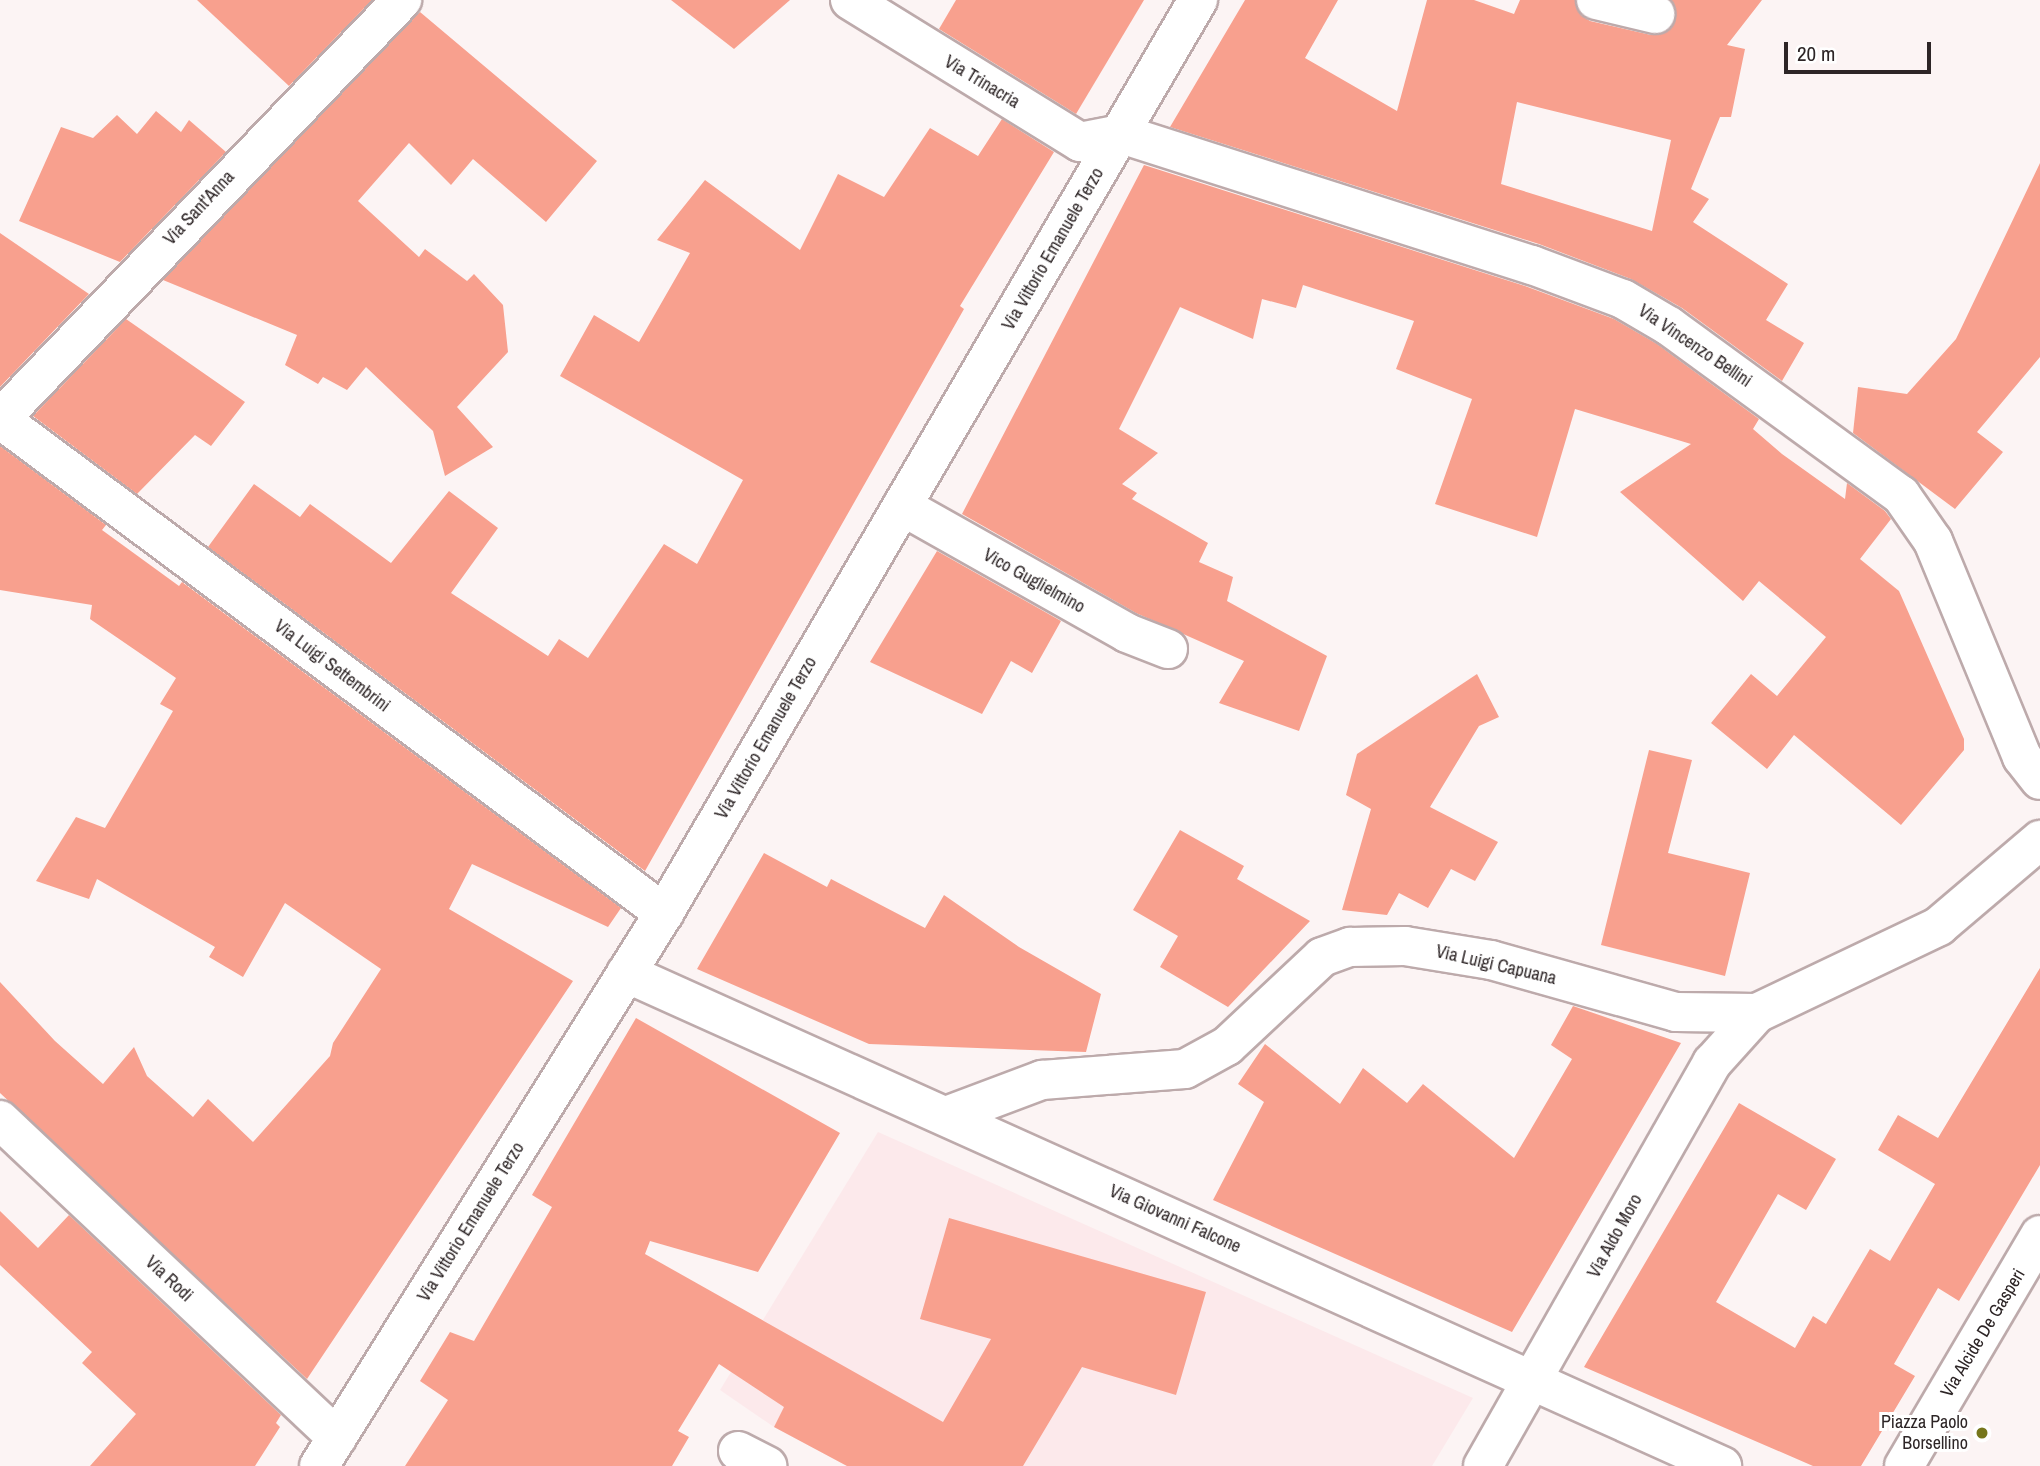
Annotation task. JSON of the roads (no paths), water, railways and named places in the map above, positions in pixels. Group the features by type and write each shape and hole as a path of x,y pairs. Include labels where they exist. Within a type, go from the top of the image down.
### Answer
{"street":[{"name":"Via Sant'Anna","path":"0,419 402,0"},
{"name":"Via Trinacria","path":"850,0 1080,142 1121,134"},
{"name":"Via Vittorio Emanuele Terzo","path":"328,1452 664,912 1198,0"},
{"path":"1596,0 1655,14"},
{"name":"Via Vincenzo Bellini","path":"1121,134 1532,265 1623,299 1670,326 1901,495 1933,541 2022,757 2040,780"},
{"name":"Via Luigi Settembrini","path":"0,419 664,912"},
{"name":"Vico Guglielmino","path":"902,506 1127,633 1168,649"},
{"name":"Via Luigi Capuana","path":"946,1116 1042,1080 1185,1069 1227,1046 1322,957 1350,947 1405,946 1491,960 1676,1012 1757,1013 1939,926 2040,839"},
{"name":"Via Giovanni Falcone","path":"626,973 1722,1466"},
{"name":"Via Aldo Moro","path":"1483,1466 1534,1381 1712,1063 1757,1013"},
{"name":"Via Rodi","path":"0,1120 328,1452"},
{"name":"Via Alcide De Gasperi","path":"1904,1466 2040,1236"}],"place":[{"name":"Piazza Paolo Borsellino","path":"1982,1433"}]}
